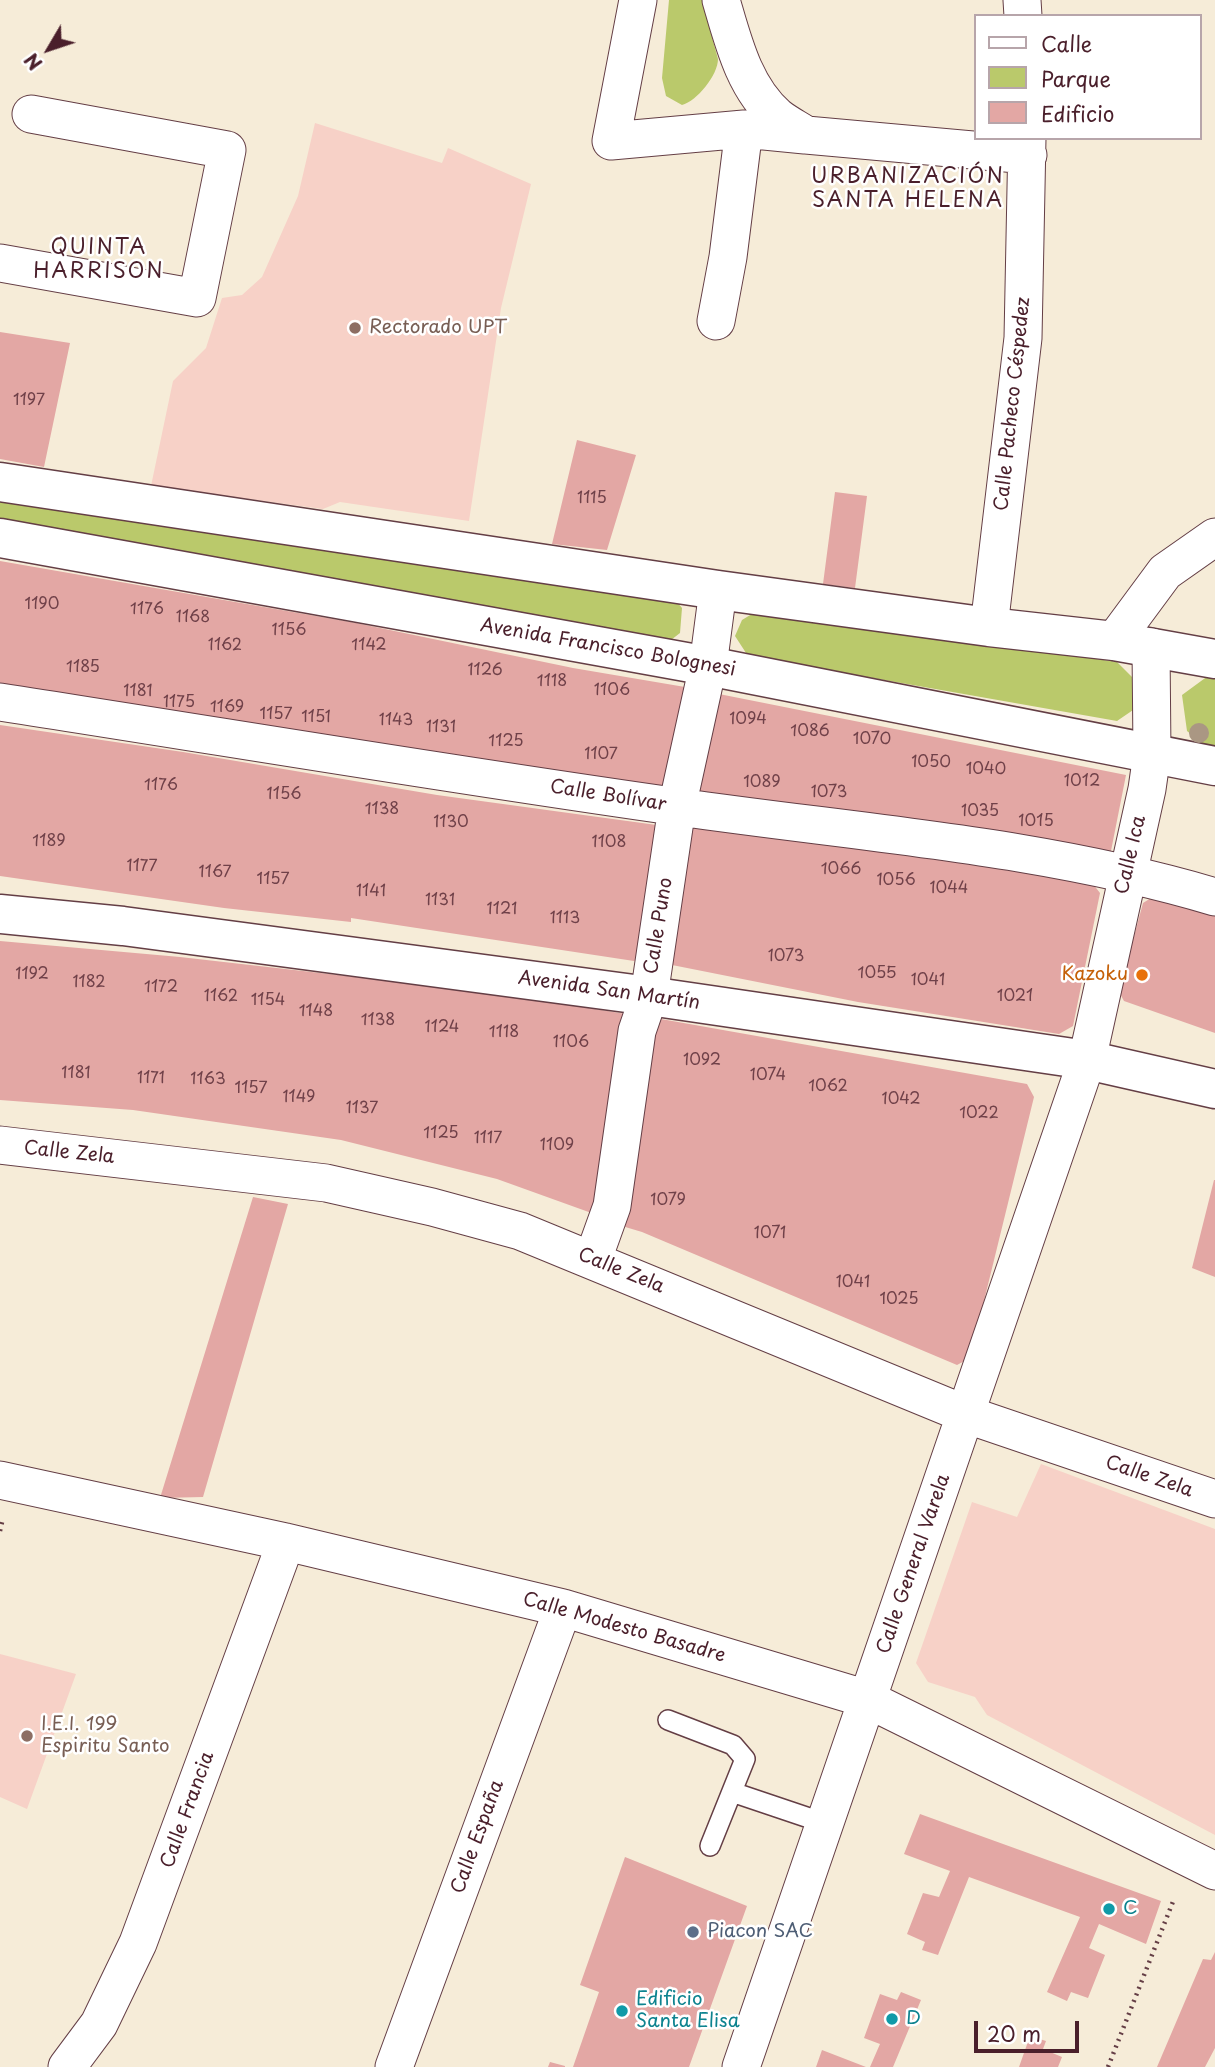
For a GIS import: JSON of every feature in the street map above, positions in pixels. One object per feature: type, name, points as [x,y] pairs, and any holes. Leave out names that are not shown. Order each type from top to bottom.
[{"type":"main road","points":[[0,482],[719,590],[989,627],[1114,641],[1215,659]]},
{"type":"main road","name":"Avenida Francisco Bolognesi","points":[[0,538],[708,666],[1215,766]]},
{"type":"main road","name":"Avenida San Martín","points":[[0,914],[122,926],[649,996],[1087,1060],[1215,1089]]},
{"type":"street","points":[[638,0],[611,141],[744,130],[1027,147]]},
{"type":"street","points":[[721,0],[735,50],[752,85],[777,116],[806,135]]},
{"type":"street","points":[[0,263],[197,298],[227,150],[31,114]]},
{"type":"street","points":[[716,321],[728,257],[744,130]]},
{"type":"street","name":"Calle Pacheco Céspedez","points":[[989,627],[1023,338],[1027,147]]},
{"type":"street","points":[[1114,641],[1165,572],[1215,537]]},
{"type":"street","name":"Calle Puno","points":[[593,1259],[612,1206],[637,1031],[649,996],[677,807],[708,666],[719,590]]},
{"type":"street","name":"Calle Ica","points":[[1087,1060],[1126,874],[1147,789],[1152,754],[1151,647]]},
{"type":"street","name":"Calle Bolívar","points":[[0,702],[677,807],[998,849],[1153,878],[1215,897]]},
{"type":"street","name":"Calle General Varela","points":[[741,2067],[1087,1060]]},
{"type":"street","name":"Calle Zela","points":[[0,1145],[326,1182],[520,1231],[965,1414],[1215,1499]]},
{"type":"street","name":"Calle Modesto Basadre","points":[[0,1480],[286,1542],[563,1608],[867,1699],[1215,1871]]},
{"type":"street","name":"Calle Francia","points":[[67,2067],[99,2024],[138,1943],[286,1542]]},
{"type":"street","name":"Calle España","points":[[394,2067],[563,1608]]},
{"type":"lane","points":[[668,1720],[733,1745],[745,1759],[710,1846]]},
{"type":"lane","points":[[732,1792],[824,1824]]},
{"type":"path","points":[[1108,2067],[1174,1899]]},
{"type":"shaded area","name":"Rectorado UPT","points":[[315,123],[442,163],[448,148],[531,184],[501,308],[469,521],[340,502],[323,509],[151,486],[173,381],[206,348],[222,298],[242,295],[262,277],[298,196]]},
{"type":"shaded area","points":[[1041,1464],[1215,1529],[1215,1835],[987,1715],[975,1697],[928,1682],[916,1663],[972,1502],[1017,1517]]},
{"type":"shaded area","name":"I.E.I. 199 Espiritu Santo","points":[[0,1654],[76,1674],[27,1809],[0,1797]]},
{"type":"green space","points":[[669,0],[702,0],[718,59],[706,86],[688,103],[682,105],[666,96],[662,78]]},
{"type":"green space","points":[[0,490],[672,596],[682,608],[680,633],[662,647],[0,529]]},
{"type":"green space","points":[[760,609],[1117,662],[1136,681],[1136,708],[1117,721],[748,656],[735,636],[742,620]]},
{"type":"green space","points":[[1212,673],[1215,674],[1215,749],[1208,748],[1187,731],[1182,695]]},
{"type":"building","points":[[0,332],[70,343],[44,467],[0,459]]},
{"type":"building","points":[[577,440],[636,455],[607,550],[552,544]]},
{"type":"building","points":[[835,492],[867,496],[855,588],[823,584]]},
{"type":"building","points":[[0,561],[356,623],[573,668],[685,687],[669,789],[0,690]]},
{"type":"building","points":[[714,693],[1126,775],[1110,856],[698,793]]},
{"type":"building","points":[[0,725],[183,752],[437,795],[664,826],[644,954],[634,961],[351,918],[351,922],[224,908],[0,876]]},
{"type":"building","points":[[689,826],[1093,884],[1100,893],[1073,1026],[1059,1034],[858,1002],[667,964]]},
{"type":"building","points":[[1151,898],[1215,916],[1215,1033],[1124,1001],[1119,992],[1143,903]]},
{"type":"building","points":[[0,941],[180,957],[496,993],[626,1014],[597,1215],[497,1179],[341,1140],[133,1110],[0,1100]]},
{"type":"building","points":[[661,1019],[1027,1084],[1034,1097],[970,1358],[957,1365],[642,1232],[622,1226],[651,1023]]},
{"type":"building","points":[[1215,1180],[1215,1277],[1192,1268]]},
{"type":"building","points":[[253,1197],[288,1204],[203,1497],[160,1498]]},
{"type":"building","name":"C","points":[[920,1814],[1161,1901],[1146,1944],[1099,1924],[1089,1948],[1105,1955],[1088,1998],[1071,1992],[1067,2001],[1047,1992],[1080,1917],[969,1877],[938,1955],[922,1950],[925,1942],[907,1934],[923,1893],[939,1897],[950,1871],[904,1854]]},
{"type":"building","points":[[625,1857],[747,1906],[689,2067],[573,2067],[599,1992],[580,1985]]},
{"type":"building","points":[[1215,1952],[1215,2048],[1205,2067],[1157,2067],[1203,1959],[1211,1960]]},
{"type":"building","name":"D","points":[[901,1992],[921,2000],[893,2067],[870,2067],[880,2044],[864,2038],[880,1994],[897,2000]]},
{"type":"building","points":[[1030,2036],[1046,2041],[1043,2049],[1062,2057],[1058,2067],[1019,2067]]},
{"type":"building","name":"D","points":[[822,2050],[866,2067],[816,2067]]},
{"type":"building","points":[[550,2062],[565,2066],[565,2067],[548,2067]]},
{"type":"place","name":"Rectorado UPT","points":[[355,328]]},
{"type":"place","name":"Kazoku","points":[[1142,975]]},
{"type":"place","name":"I.E.I. 199 Espiritu Santo","points":[[27,1736]]},
{"type":"place","name":"C","points":[[1109,1909]]},
{"type":"place","name":"Piacon SAC","points":[[693,1932]]},
{"type":"place","name":"Edificio Santa Elisa","points":[[622,2011]]},
{"type":"place","name":"D","points":[[892,2019]]},
{"type":"district","name":"URBANIZACIÓN SANTA HELENA","points":[[908,189]]},
{"type":"district","name":"QUINTA HARRISON","points":[[99,260]]}]
